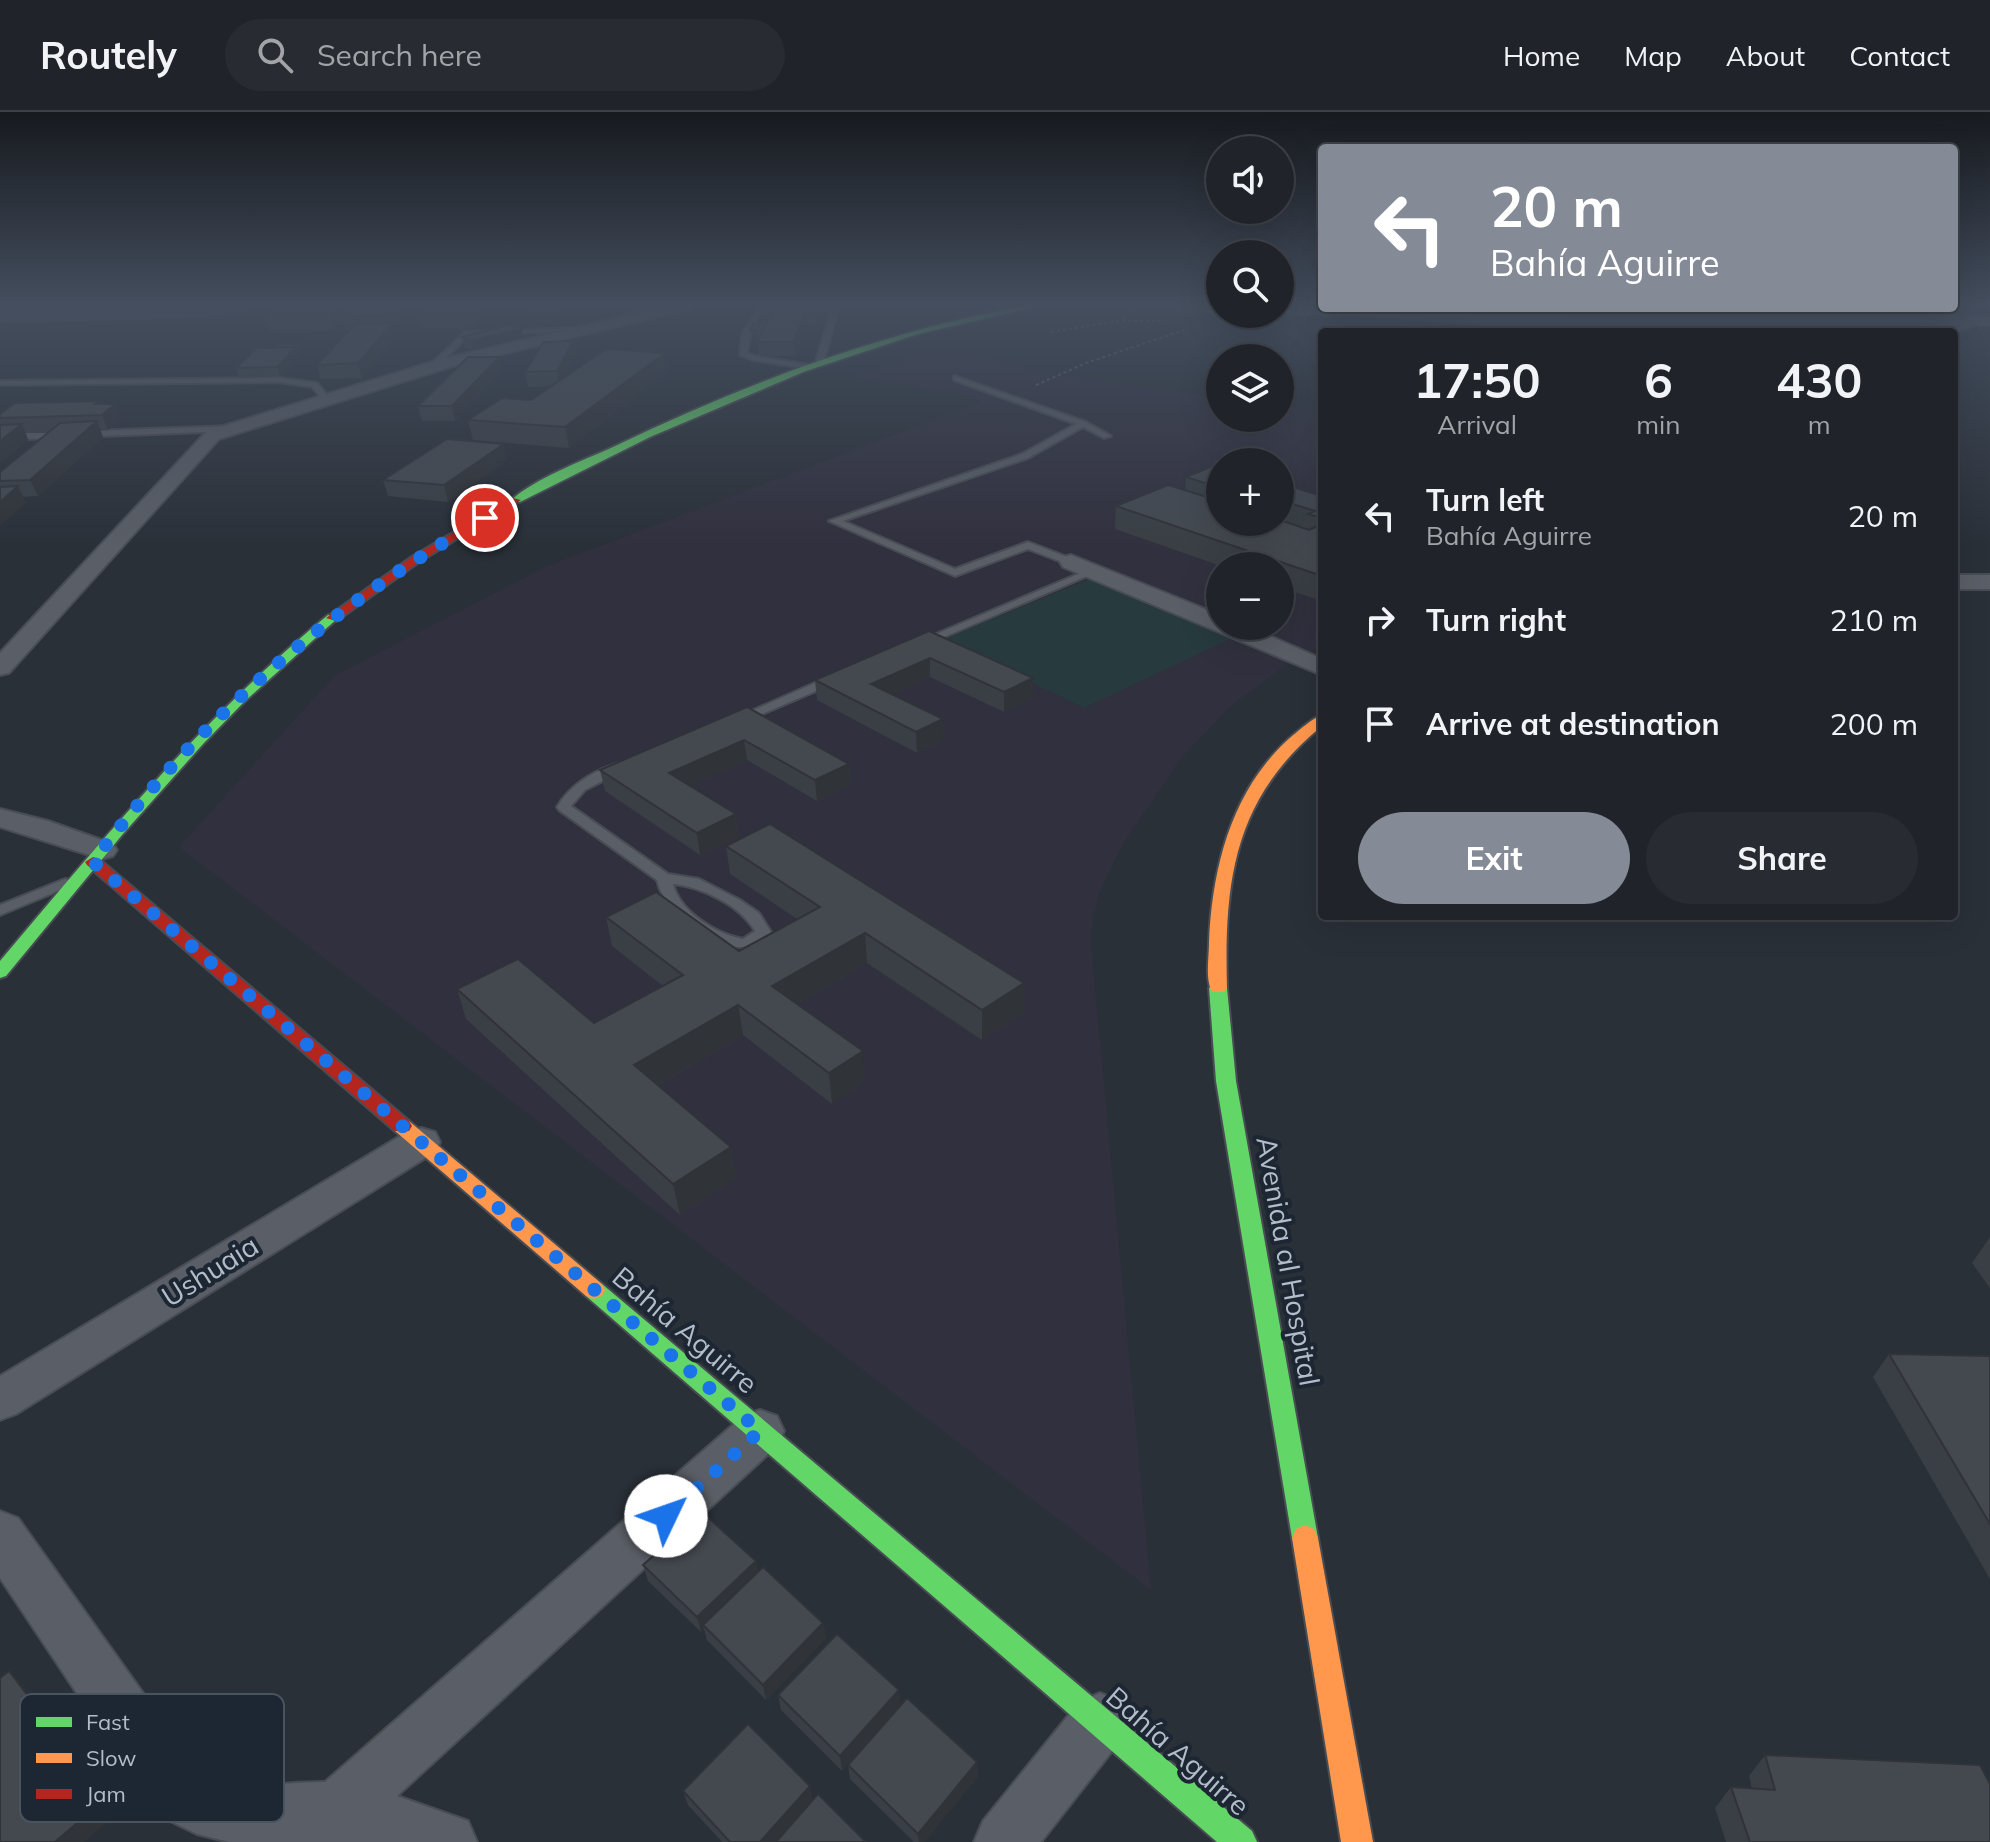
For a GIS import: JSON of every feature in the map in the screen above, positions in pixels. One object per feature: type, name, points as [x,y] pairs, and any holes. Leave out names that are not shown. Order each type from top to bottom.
[{"type":"street","points":[[0,668],[203,443],[230,428],[368,387]]},
{"type":"street","points":[[0,972],[150,791],[216,720],[317,629],[365,593],[462,531],[650,432],[759,387]]},
{"type":"street","points":[[1071,562],[1206,617]]},
{"type":"street","points":[[1958,582],[1990,582]]},
{"type":"street","points":[[1259,640],[1318,666]]},
{"type":"street","points":[[1284,640],[1318,653]]},
{"type":"street","name":"Avenida al Hospital","points":[[1318,723],[1270,768],[1245,811],[1225,861],[1216,920],[1216,989],[1226,1081],[1357,1842]]},
{"type":"street","points":[[0,818],[38,827],[92,863]]},
{"type":"street","name":"Bahía Aguirre","points":[[92,863],[1100,1721],[1223,1834]]},
{"type":"street","name":"Ushuaia","points":[[0,1400],[421,1142]]},
{"type":"street","points":[[336,1812],[760,1431]]},
{"type":"street","points":[[2,1542],[109,1694]]},
{"type":"street","points":[[1004,1842],[1100,1721]]},
{"type":"street","points":[[284,1813],[336,1812],[447,1842]]},
{"type":"lane","points":[[316,387],[323,395],[318,402]]},
{"type":"lane","points":[[979,387],[1083,424],[1107,436]]},
{"type":"lane","points":[[1071,562],[1028,545],[955,573],[834,521],[1025,456],[1083,424]]},
{"type":"lane","points":[[0,437],[230,428]]},
{"type":"lane","points":[[903,651],[1094,571]]},
{"type":"lane","points":[[721,726],[844,675]]},
{"type":"lane","points":[[634,761],[588,781],[570,794],[564,807],[664,878],[694,882],[735,903],[754,916],[763,932],[754,941],[740,944],[728,941],[673,905],[663,889],[664,878]]},
{"type":"lane","points":[[0,910],[92,863]]},
{"type":"path","points":[[1009,399],[1035,387]]},
{"type":"shaded area","points":[[915,387],[1144,387],[1206,395],[1206,432],[1294,432],[1294,407],[1318,410],[1318,648],[1290,662],[1233,704],[1182,757],[1124,842],[1100,891],[1092,921],[1091,945],[1151,1590],[179,847],[334,676],[547,566],[981,402],[960,393]]},
{"type":"green space","points":[[1090,579],[1206,627],[1206,640],[1228,640],[1084,708],[943,639]]},
{"type":"building","points":[[438,387],[470,387],[452,406],[418,406]]},
{"type":"building","points":[[551,387],[619,387],[565,427],[468,420],[502,398],[531,400]]},
{"type":"building","points":[[99,401],[95,404],[115,404],[102,415],[0,418],[0,414],[15,403]]},
{"type":"building","points":[[97,421],[30,480],[0,481],[0,472],[60,423]]},
{"type":"building","points":[[22,424],[0,441],[0,425]]},
{"type":"building","points":[[447,439],[504,444],[444,485],[383,480]]},
{"type":"building","points":[[1206,469],[1206,483],[1186,477]]},
{"type":"building","points":[[1168,485],[1206,497],[1206,536],[1294,536],[1294,525],[1309,530],[1318,526],[1318,575],[1294,566],[1294,552],[1251,552],[1116,506]]},
{"type":"building","points":[[18,486],[0,502],[0,487]]},
{"type":"building","points":[[1294,487],[1318,495],[1318,517],[1308,514],[1315,511],[1294,504]]},
{"type":"building","points":[[929,631],[1033,678],[1004,692],[930,658],[871,684],[943,719],[916,732],[815,680]]},
{"type":"building","points":[[747,707],[849,764],[815,780],[744,740],[669,773],[736,814],[697,833],[600,770]]},
{"type":"building","points":[[770,824],[1024,983],[982,1010],[865,933],[772,986],[863,1051],[829,1073],[738,1005],[634,1065],[731,1147],[673,1184],[457,989],[518,959],[594,1023],[683,975],[606,917],[656,892],[739,951],[820,907],[726,846]]},
{"type":"building","points":[[1889,1354],[1990,1356],[1990,1524]]},
{"type":"building","points":[[702,1512],[756,1561],[697,1617],[643,1565]]},
{"type":"building","points":[[763,1567],[823,1623],[763,1685],[703,1625]]},
{"type":"building","points":[[837,1634],[899,1690],[840,1756],[778,1695]]},
{"type":"building","points":[[9,1671],[27,1694],[20,1694],[20,1822],[78,1822],[55,1842],[0,1842],[0,1678]]},
{"type":"building","points":[[907,1698],[977,1762],[918,1834],[848,1765]]},
{"type":"building","points":[[748,1724],[810,1786],[760,1842],[730,1842],[683,1791]]},
{"type":"building","points":[[1765,1755],[1980,1765],[1990,1784],[1990,1842],[1750,1842],[1731,1787],[1775,1790]]},
{"type":"building","points":[[818,1794],[866,1842],[776,1842]]},
{"type":"traffic: fast","points":[[516,500],[646,435],[759,387]]},
{"type":"traffic: fast","points":[[0,972],[198,741],[240,698],[332,618]]},
{"type":"traffic: fast","points":[[1218,988],[1226,1081],[1305,1538]]},
{"type":"traffic: fast","points":[[594,1290],[1241,1842]]},
{"type":"traffic: slow","points":[[1218,988],[1221,900],[1242,815],[1272,765],[1318,722]]},
{"type":"traffic: slow","points":[[402,1126],[594,1290]]},
{"type":"traffic: slow","points":[[1305,1538],[1357,1842]]},
{"type":"traffic: jam","points":[[332,618],[416,559],[516,500]]},
{"type":"traffic: jam","points":[[93,862],[402,1126]]},
{"type":"route","points":[[485,518],[365,593],[317,629],[257,681],[176,761],[93,862],[760,1431],[666,1516]]}]
